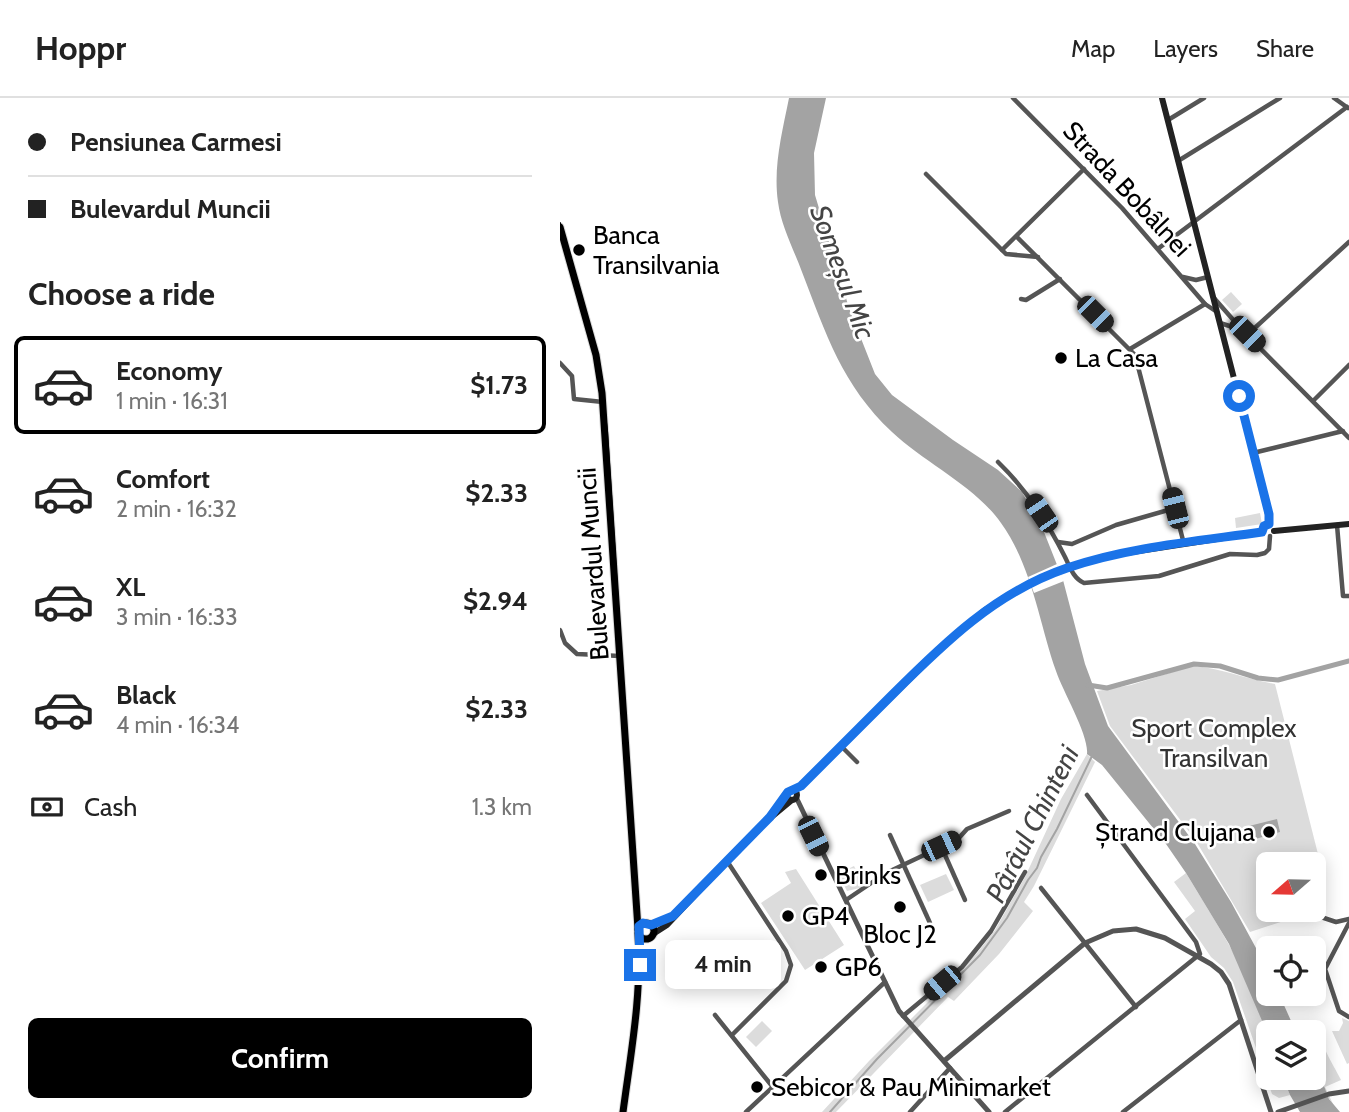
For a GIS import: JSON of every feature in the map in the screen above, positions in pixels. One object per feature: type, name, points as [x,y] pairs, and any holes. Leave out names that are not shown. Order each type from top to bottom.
[{"type":"main road","points":[[1162,98],[1272,533]]},
{"type":"main road","name":"Bulevardul Muncii","points":[[560,227],[596,355],[603,402],[640,966],[637,1017],[623,1112]]},
{"type":"main road","points":[[1262,532],[1264,526],[1269,524]]},
{"type":"main road","points":[[1262,532],[1265,536],[1349,524]]},
{"type":"main road","points":[[673,916],[650,924],[643,923],[638,931],[644,938],[667,925],[727,860],[793,797],[841,746],[950,639],[985,610],[1046,576],[1103,557],[1262,532]]},
{"type":"main road","points":[[636,904],[650,924],[651,936]]},
{"type":"main road","name":"Bulevardul Muncii","points":[[640,966],[651,936]]},
{"type":"street","name":"Strada Bobâlnei","points":[[1013,98],[1158,248],[1205,304],[1217,312]]},
{"type":"street","points":[[1168,120],[1203,98]]},
{"type":"street","points":[[1178,161],[1280,98]]},
{"type":"street","points":[[1158,248],[1348,108],[1334,98]]},
{"type":"street","points":[[1002,250],[1084,169]]},
{"type":"street","points":[[926,174],[1002,250],[1010,255],[1038,257]]},
{"type":"street","points":[[1017,237],[1137,358],[1184,544]]},
{"type":"street","points":[[1245,333],[1349,242]]},
{"type":"street","name":"Strada Bobâlnei","points":[[1182,276],[1196,280],[1209,277]]},
{"type":"street","points":[[1021,299],[1026,300],[1060,279]]},
{"type":"street","points":[[1213,297],[1349,438]]},
{"type":"street","points":[[1130,349],[1205,304]]},
{"type":"street","points":[[1220,323],[1245,333]]},
{"type":"street","points":[[560,363],[572,376],[573,399],[603,402]]},
{"type":"street","points":[[1314,400],[1349,365]]},
{"type":"street","points":[[1253,453],[1343,430]]},
{"type":"street","points":[[998,462],[1026,491],[1058,542],[1077,579],[1084,583],[1159,576],[1230,554],[1262,554],[1269,549],[1272,533]]},
{"type":"street","points":[[1058,542],[1072,544],[1116,525],[1175,508]]},
{"type":"street","points":[[1337,524],[1346,596]]},
{"type":"street","points":[[1066,559],[1072,544]]},
{"type":"street","points":[[560,630],[563,643],[573,652],[582,655],[620,656]]},
{"type":"street","points":[[841,746],[857,762]]},
{"type":"street","points":[[1006,1112],[1199,955],[1196,942],[1087,795]]},
{"type":"street","points":[[793,797],[904,1019],[944,1060],[987,1111]]},
{"type":"street","points":[[845,901],[886,873],[958,839],[967,829],[1009,811]]},
{"type":"street","points":[[890,835],[930,923]]},
{"type":"street","points":[[941,846],[965,900]]},
{"type":"street","points":[[727,860],[786,951],[791,965],[786,981],[732,1035]]},
{"type":"street","points":[[904,1019],[962,967],[991,931],[1025,872]]},
{"type":"street","points":[[1041,888],[1136,1007]]},
{"type":"street","points":[[1326,919],[1336,922],[1349,921]]},
{"type":"street","points":[[1349,921],[1325,969],[1339,1011],[1349,1017]]},
{"type":"street","points":[[944,1060],[1085,943],[1114,931],[1136,929],[1165,938],[1199,955],[1221,972],[1229,984],[1271,1112]]},
{"type":"street","points":[[746,1112],[885,982]]},
{"type":"street","points":[[715,1015],[772,1086]]},
{"type":"street","points":[[1123,1112],[1241,1019]]},
{"type":"street","points":[[910,1112],[950,1068]]},
{"type":"street","points":[[1278,1112],[1329,1094],[1349,1091]]},
{"type":"green space","points":[[1231,292],[1242,304],[1233,312],[1222,300]]},
{"type":"green space","points":[[1260,513],[1262,524],[1236,528],[1235,518]]},
{"type":"green space","name":"Sport Complex Transilvan","points":[[1192,666],[1275,684],[1317,852],[1256,852],[1256,922],[1281,922],[1250,932],[1196,841],[1110,726],[1097,691],[1131,685]]},
{"type":"green space","points":[[1087,754],[1095,762],[1024,902],[1033,911],[999,954],[954,1001],[948,997],[836,1112],[822,1112],[977,953],[995,930],[1025,877],[1061,799]]},
{"type":"green space","points":[[854,866],[864,887],[847,891],[838,874]]},
{"type":"green space","points":[[796,869],[844,945],[805,970],[761,903],[791,883],[785,872]]},
{"type":"green space","points":[[1186,873],[1233,951],[1263,1020],[1256,1020],[1256,1048],[1233,982],[1224,968],[1211,957],[1185,919],[1195,911],[1174,882]]},
{"type":"green space","points":[[946,874],[954,890],[928,902],[920,885]]},
{"type":"green space","points":[[1342,1018],[1349,1021],[1347,1064],[1332,1031],[1339,1031]]},
{"type":"green space","points":[[762,1021],[772,1031],[756,1047],[746,1037]]},
{"type":"green space","points":[[1326,1050],[1341,1080],[1326,1087]]},
{"type":"green space","points":[[1271,1090],[1288,1090],[1290,1095],[1279,1098]]},
{"type":"shaded area","points":[[789,98],[826,98],[814,153],[815,195],[849,308],[875,374],[892,395],[998,470],[1022,492],[1042,527],[1063,580],[1085,664],[1108,726],[1195,844],[1256,948],[1256,1006],[1284,1006],[1291,1020],[1262,1020],[1229,944],[1186,873],[1102,765],[1087,754],[1080,725],[1056,671],[1028,576],[1001,523],[964,486],[892,432],[860,396],[837,358],[788,238],[780,211],[777,163]]},
{"type":"shaded area","points":[[1277,819],[1280,832],[1245,842],[1241,828]]},
{"type":"shaded area","points":[[1288,1090],[1325,1090],[1340,1112],[1300,1112]]},
{"type":"pier","points":[[1057,564],[1064,581],[1034,593],[1028,577]]},
{"type":"waterway","points":[[1088,685],[1107,688],[1194,664],[1220,666],[1258,678],[1278,680],[1349,661]]},
{"type":"waterway","name":"Pârâul Chinteni","points":[[830,1112],[877,1059],[980,955],[1007,918],[1037,868],[1092,756]]},
{"type":"tram line","points":[[560,223],[599,363],[607,431],[641,966],[624,1112]]},
{"type":"place","name":"Banca Transilvania","points":[[579,250]]},
{"type":"place","name":"La Casa","points":[[1061,358]]},
{"type":"place","name":"Ștrand Clujana","points":[[1269,832]]},
{"type":"place","name":"Brinks","points":[[821,875]]},
{"type":"place","name":"Bloc J2","points":[[900,907]]},
{"type":"place","name":"GP4","points":[[788,916]]},
{"type":"place","name":"GP6","points":[[821,967]]},
{"type":"place","name":"Sebicor & Pau Minimarket","points":[[757,1087]]},
{"type":"route","points":[[640,965],[639,926],[643,923],[651,925],[673,916],[770,817],[788,792],[801,786],[924,663],[985,610],[1027,585],[1085,562],[1113,555],[1262,532],[1264,526],[1269,524],[1269,514],[1239,396]]},
{"type":"water label","name":"Someșul Mic","points":[[843,272]]}]
